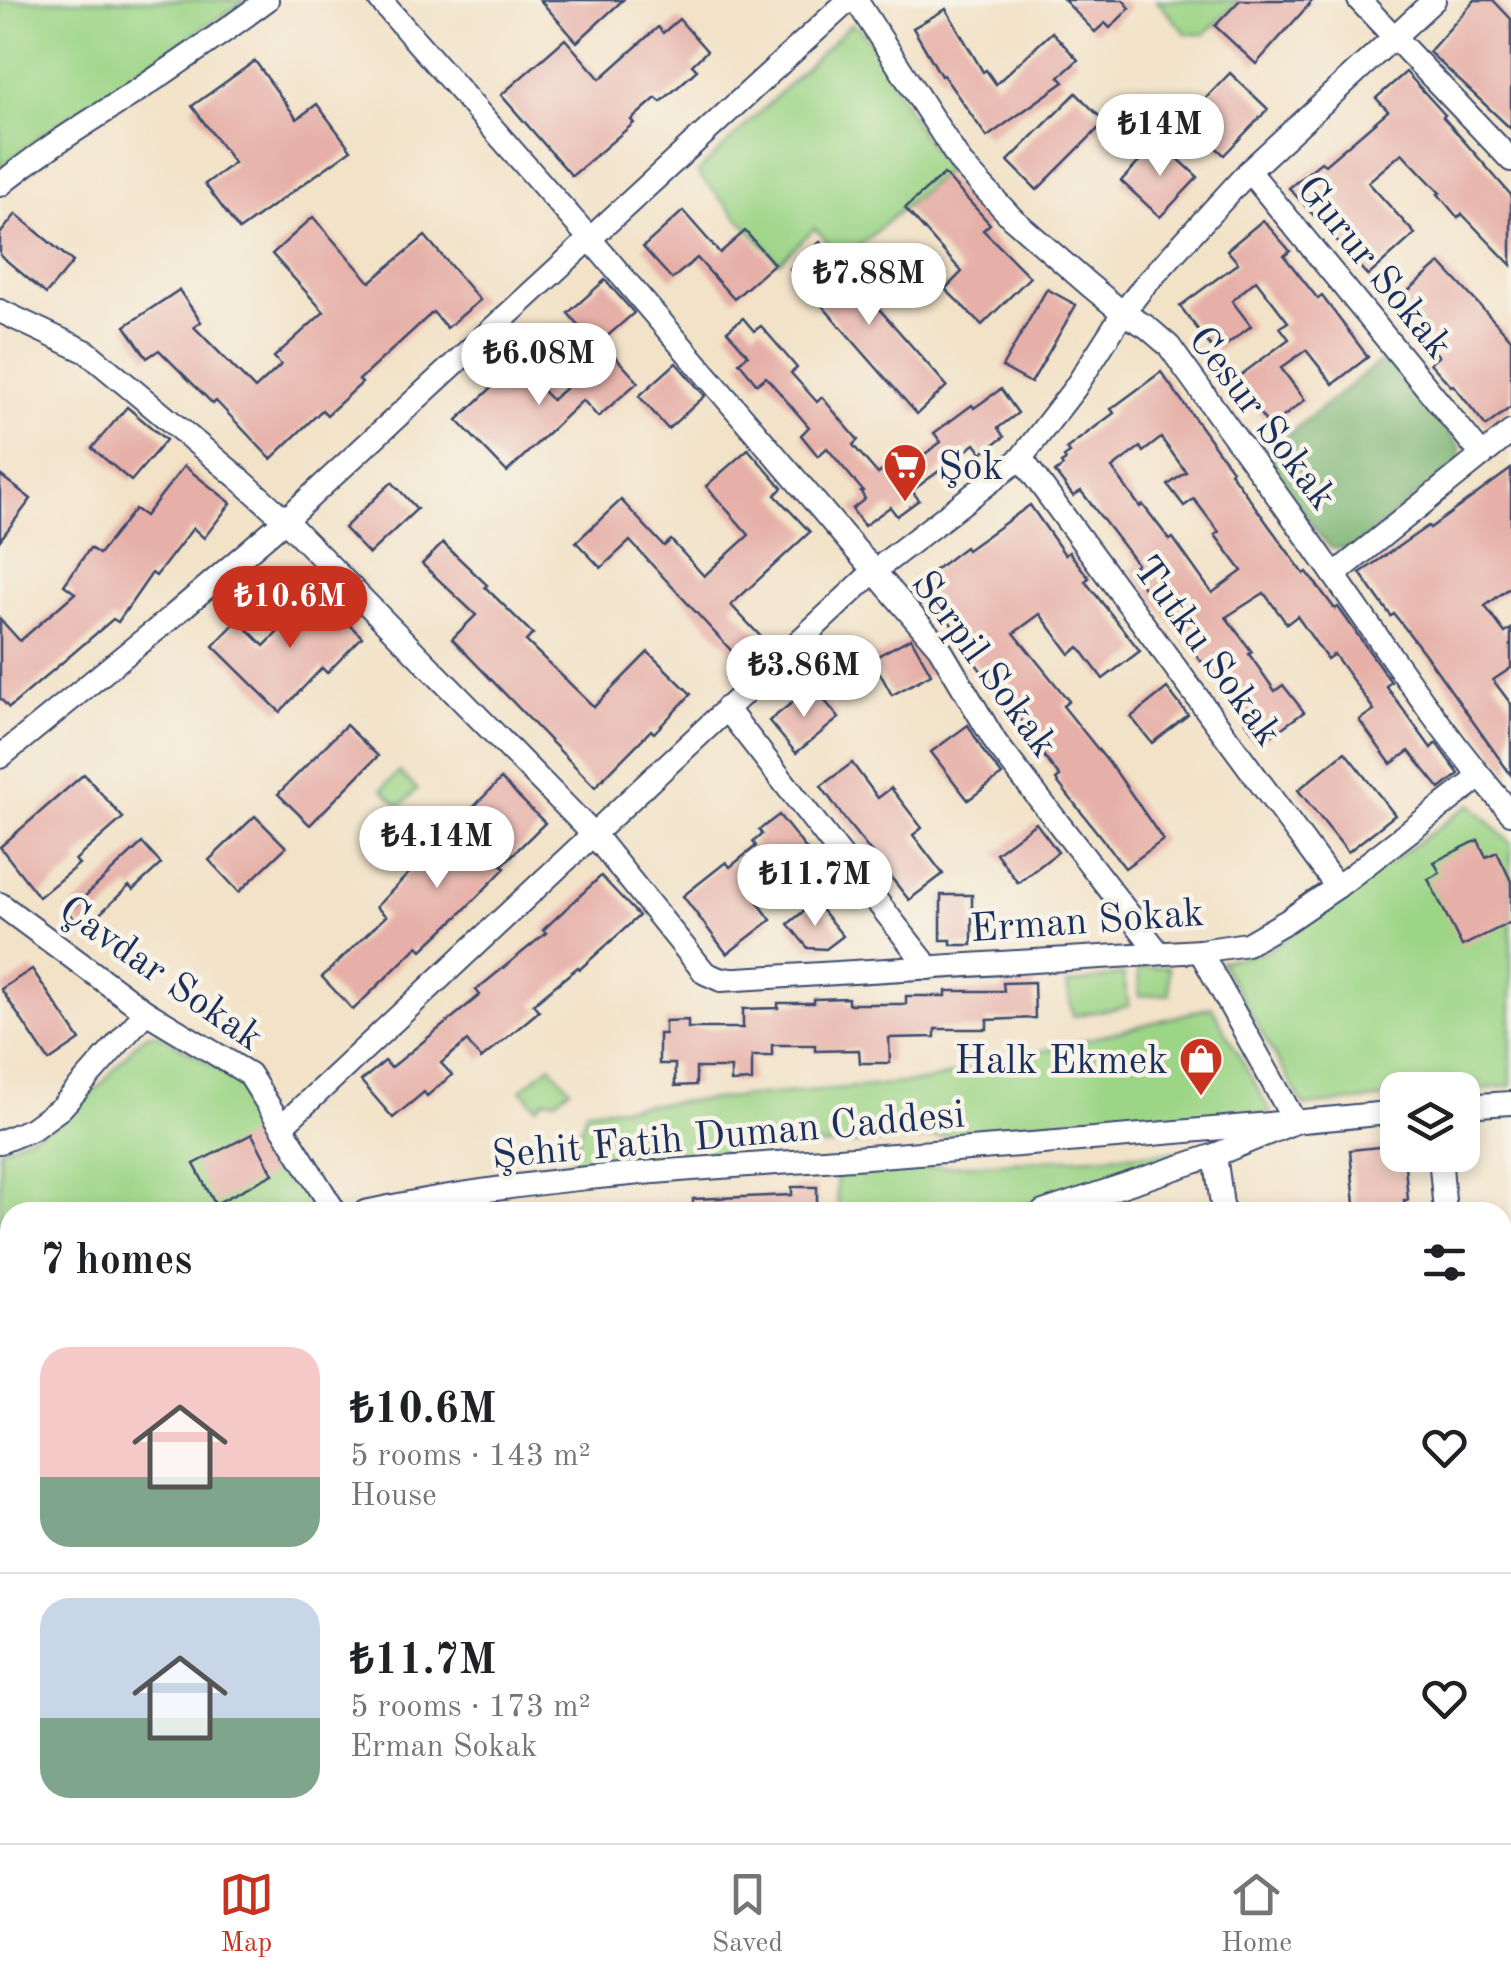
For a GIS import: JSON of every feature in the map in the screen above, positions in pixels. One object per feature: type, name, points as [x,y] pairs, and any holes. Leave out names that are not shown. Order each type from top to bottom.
[{"type":"street","points":[[0,185],[62,138],[216,38],[267,0]]},
{"type":"street","name":"Serpil Sokak","points":[[380,0],[939,646],[996,744],[1159,953]]},
{"type":"street","points":[[0,757],[285,520],[852,0]]},
{"type":"street","name":"Cesur Sokak","points":[[852,0],[961,162],[1012,218],[1169,346],[1410,684],[1511,813]]},
{"type":"street","points":[[1359,0],[1511,160]]},
{"type":"street","points":[[283,1125],[874,572],[1021,458],[1075,388],[1143,286],[1249,172],[1434,0]]},
{"type":"street","name":"Gurur Sokak","points":[[1249,172],[1482,455]]},
{"type":"street","points":[[0,311],[87,352],[241,480],[594,835]]},
{"type":"street","points":[[1334,575],[1511,432]]},
{"type":"street","name":"Tutku Sokak","points":[[1021,458],[1336,887]]},
{"type":"street","points":[[726,708],[929,968]]},
{"type":"street","points":[[0,724],[22,738]]},
{"type":"street","name":"Erman Sokak","points":[[594,835],[705,974],[721,980],[1200,951],[1247,944],[1287,921],[1480,777]]},
{"type":"street","name":"Çavdar Sokak","points":[[0,904],[146,1012],[249,1074],[329,1202]]},
{"type":"street","points":[[1074,1202],[1295,1122],[1200,951]]},
{"type":"street","points":[[0,1142],[32,1129],[61,1108],[146,1012]]},
{"type":"street","points":[[1480,1105],[1511,1102]]},
{"type":"street","name":"Şehit Fatih Duman Caddesi","points":[[414,1202],[673,1170],[1081,1141],[1380,1114]]},
{"type":"street","points":[[1215,1154],[1222,1202]]},
{"type":"street","points":[[1441,1172],[1444,1202]]},
{"type":"green space","points":[[0,0],[246,0],[39,137],[0,169]]},
{"type":"green space","points":[[1156,0],[1240,0],[1205,34],[1187,34]]},
{"type":"green space","points":[[851,24],[861,29],[871,43],[922,135],[948,169],[843,260],[815,228],[779,262],[697,173]]},
{"type":"green space","points":[[1387,356],[1460,446],[1461,453],[1458,462],[1352,549],[1331,548],[1262,455]]},
{"type":"green space","points":[[399,772],[417,789],[400,807],[382,789]]},
{"type":"green space","points":[[1471,804],[1511,844],[1511,1086],[1480,1089],[1480,1072],[1380,1072],[1380,1099],[1304,1106],[1220,961],[1267,951]]},
{"type":"green space","points":[[1168,967],[1170,994],[1139,996],[1138,968]]},
{"type":"green space","points":[[1123,974],[1129,1006],[1073,1016],[1067,985]]},
{"type":"green space","points":[[1212,1007],[1271,1113],[571,1164],[586,1110],[927,1081]]},
{"type":"green space","points":[[159,1034],[244,1084],[310,1202],[0,1202],[0,1149],[58,1123],[100,1086],[139,1040]]},
{"type":"green space","points":[[550,1065],[570,1088],[556,1100],[545,1099],[537,1107],[521,1090]]},
{"type":"green space","points":[[1187,1151],[1029,1202],[837,1202],[836,1173]]},
{"type":"building","points":[[540,0],[623,0],[577,42]]},
{"type":"building","points":[[1064,0],[1123,0],[1130,8],[1110,28],[1105,23],[1095,32]]},
{"type":"building","points":[[1240,0],[1313,0],[1256,64],[1215,26]]},
{"type":"building","points":[[1475,0],[1493,0],[1511,19],[1511,129],[1429,52]]},
{"type":"building","points":[[946,9],[983,72],[986,70],[996,84],[1052,32],[1078,60],[1059,77],[1064,82],[987,137],[941,76],[913,28]]},
{"type":"building","points":[[679,19],[707,51],[692,65],[697,70],[661,102],[656,98],[631,120],[634,123],[572,176],[501,95],[565,39],[600,79],[658,27],[663,33]]},
{"type":"building","points":[[255,61],[297,119],[317,104],[351,150],[239,230],[205,184],[234,163],[192,106]]},
{"type":"building","points":[[1406,72],[1511,195],[1511,265],[1462,214],[1458,218],[1402,153],[1368,182],[1415,234],[1368,276],[1289,188],[1321,162],[1325,165],[1388,111],[1376,98]]},
{"type":"building","points":[[1230,73],[1268,109],[1224,155],[1186,119]]},
{"type":"building","points":[[1076,93],[1105,122],[1037,190],[1008,161]]},
{"type":"building","points":[[1159,141],[1198,177],[1160,217],[1121,181]]},
{"type":"building","points":[[944,174],[990,224],[983,230],[1030,277],[982,325],[945,289],[962,272],[905,208]]},
{"type":"building","points":[[683,211],[720,253],[745,231],[774,264],[734,299],[697,258],[672,279],[643,247]]},
{"type":"building","points":[[16,214],[73,262],[46,294],[0,255],[0,234]]},
{"type":"building","points":[[313,217],[370,282],[425,236],[480,300],[447,328],[433,312],[327,415],[322,410],[271,459],[216,401],[213,404],[159,350],[147,358],[125,326],[179,290],[201,322],[194,327],[255,389],[281,365],[274,357],[324,312],[272,254]]},
{"type":"building","points":[[1263,220],[1290,251],[1284,256],[1318,299],[1322,296],[1368,357],[1333,384],[1306,350],[1281,368],[1305,400],[1270,427],[1234,380],[1289,339],[1280,327],[1288,322],[1256,280],[1232,301],[1251,326],[1216,353],[1180,306],[1238,263],[1227,250]]},
{"type":"building","points":[[820,242],[947,386],[917,414],[790,269]]},
{"type":"building","points":[[1440,263],[1511,339],[1511,407],[1486,426],[1430,363],[1439,356],[1393,304]]},
{"type":"building","points":[[605,280],[634,313],[596,346],[568,313]]},
{"type":"building","points":[[1047,289],[1076,305],[1031,383],[1002,367]]},
{"type":"building","points":[[743,318],[754,331],[761,326],[775,342],[797,368],[791,373],[817,402],[822,397],[858,440],[853,445],[878,474],[905,459],[910,465],[941,442],[934,433],[1001,389],[1018,413],[998,428],[1004,437],[982,453],[975,444],[912,491],[919,500],[897,516],[890,507],[864,526],[852,509],[865,499],[863,491],[827,448],[818,456],[801,435],[809,427],[766,377],[757,384],[739,362],[748,355],[727,331]]},
{"type":"building","points":[[609,350],[638,382],[598,417],[583,400],[507,472],[457,420],[517,364],[552,400]]},
{"type":"building","points":[[676,363],[705,396],[668,429],[639,396]]},
{"type":"building","points":[[1161,372],[1304,574],[1307,572],[1335,609],[1338,607],[1391,682],[1386,686],[1431,748],[1436,743],[1459,774],[1440,789],[1409,751],[1391,764],[1359,720],[1374,710],[1334,654],[1327,659],[1297,616],[1287,624],[1264,593],[1226,617],[1275,691],[1283,685],[1304,712],[1261,743],[1130,570],[1137,564],[1081,491],[1073,496],[1055,472],[1070,453],[1066,449],[1114,413],[1111,409]],"holes":[[[1161,438],[1186,472],[1168,485],[1184,506],[1194,499],[1242,571],[1212,593],[1173,538],[1170,540],[1143,505],[1140,507],[1112,468],[1140,447],[1143,452]]]},
{"type":"building","points":[[127,407],[166,440],[131,481],[92,448]]},
{"type":"building","points":[[748,449],[782,488],[775,495],[810,532],[731,605],[762,638],[739,659],[630,541],[601,568],[576,542],[621,500],[664,546],[671,540],[704,576],[749,535],[706,486]]},
{"type":"building","points":[[184,466],[231,503],[204,538],[193,528],[156,576],[152,573],[118,622],[113,619],[9,708],[0,698],[0,619],[20,641],[75,593],[64,585],[90,548],[99,554],[135,509],[145,516]]},
{"type":"building","points":[[1511,469],[1511,587],[1485,606],[1505,633],[1511,629],[1511,668],[1493,680],[1511,704],[1511,775],[1425,654],[1360,573]]},
{"type":"building","points":[[0,475],[31,499],[0,540]]},
{"type":"building","points":[[392,482],[417,509],[369,554],[344,528]]},
{"type":"building","points":[[1030,505],[1065,555],[1069,552],[1089,578],[1085,581],[1140,651],[1103,679],[1079,647],[1070,654],[1040,614],[1014,633],[1069,701],[1063,706],[1117,773],[1163,840],[1125,868],[1056,780],[1060,777],[1033,742],[1036,740],[919,582]]},
{"type":"building","points":[[443,543],[533,634],[526,641],[594,707],[648,652],[691,694],[595,787],[452,639],[476,615],[422,564]]},
{"type":"building","points":[[317,593],[362,637],[327,673],[322,668],[280,712],[213,646],[238,620],[264,646]]},
{"type":"building","points":[[911,638],[931,674],[892,695],[872,659]]},
{"type":"building","points":[[813,686],[839,718],[796,753],[769,721]]},
{"type":"building","points":[[1167,688],[1188,715],[1152,743],[1131,717]]},
{"type":"building","points":[[346,725],[378,756],[310,825],[278,794]]},
{"type":"building","points":[[968,725],[1002,775],[968,800],[931,752]]},
{"type":"building","points":[[1345,752],[1395,815],[1348,852],[1298,790]]},
{"type":"building","points":[[852,763],[878,798],[891,788],[922,828],[913,835],[943,874],[909,900],[821,786]]},
{"type":"building","points":[[84,774],[123,818],[75,860],[79,864],[39,897],[0,847]]},
{"type":"building","points":[[501,779],[545,823],[457,917],[422,950],[418,946],[353,1010],[322,977],[386,916],[376,907]]},
{"type":"building","points":[[779,815],[819,865],[801,879],[799,876],[789,883],[785,879],[757,901],[771,920],[727,954],[683,896],[726,862],[730,867],[756,846],[753,842],[762,834],[759,830]]},
{"type":"building","points":[[255,816],[286,847],[239,892],[209,860]]},
{"type":"building","points":[[1036,823],[1058,852],[1018,883],[996,853]]},
{"type":"building","points":[[1478,840],[1486,857],[1497,852],[1511,881],[1511,922],[1462,946],[1428,879],[1440,873],[1434,862]]},
{"type":"building","points":[[142,843],[161,864],[133,890],[129,886],[84,929],[68,912]]},
{"type":"building","points":[[601,876],[639,916],[580,969],[533,1004],[539,1011],[481,1059],[467,1041],[441,1063],[452,1075],[393,1118],[361,1081],[385,1061],[391,1068],[480,995],[476,990],[546,933],[543,930]]},
{"type":"building","points":[[941,895],[972,895],[972,945],[951,945],[951,940],[941,940]]},
{"type":"building","points":[[815,902],[843,936],[826,949],[808,948],[788,924]]},
{"type":"building","points":[[32,969],[80,1040],[49,1061],[1,989]]},
{"type":"building","points":[[1034,982],[1035,1018],[987,1020],[987,1029],[935,1029],[935,1037],[889,1038],[890,1063],[860,1063],[859,1050],[815,1051],[815,1045],[772,1045],[772,1056],[752,1056],[752,1081],[731,1082],[731,1068],[696,1068],[696,1085],[675,1086],[675,1064],[659,1064],[659,1034],[665,1034],[665,1021],[688,1020],[688,1028],[743,1028],[743,1009],[778,1008],[778,1003],[848,998],[848,1004],[906,1004],[906,996],[1004,991],[1003,983]]},
{"type":"building","points":[[252,1134],[273,1174],[214,1202],[194,1164]]},
{"type":"building","points":[[1380,1147],[1380,1172],[1406,1172],[1408,1200],[1355,1202],[1350,1150]]},
{"type":"building","points":[[792,1187],[817,1187],[817,1202],[693,1202],[693,1199],[792,1195]]},
{"type":"place","name":"Şok","points":[[905,503]]},
{"type":"place","name":"Halk Ekmek","points":[[1201,1097]]}]
